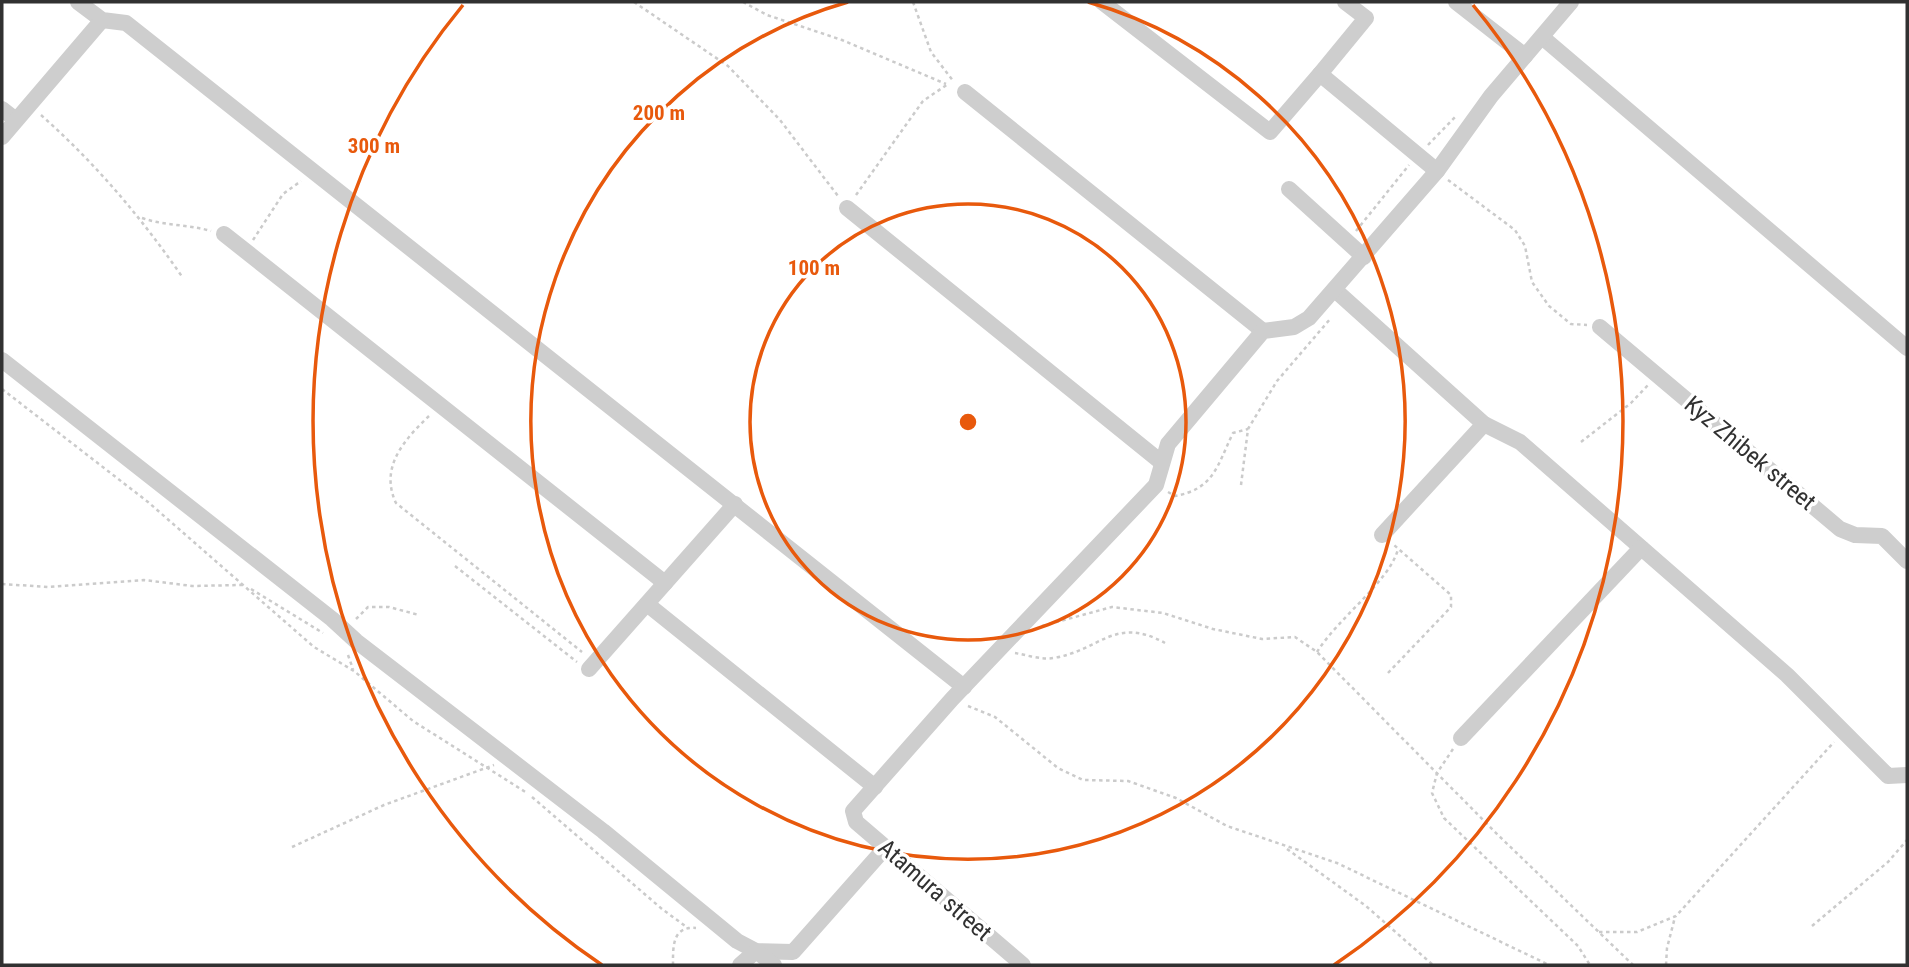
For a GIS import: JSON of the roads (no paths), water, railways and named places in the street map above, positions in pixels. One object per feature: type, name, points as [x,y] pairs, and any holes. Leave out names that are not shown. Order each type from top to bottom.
[{"type":"street","points":[[78,2],[102,20],[126,23],[964,687]]},
{"type":"street","points":[[1102,2],[1270,132],[1366,18],[1345,2]]},
{"type":"street","points":[[1456,2],[1525,56]]},
{"type":"street","points":[[647,604],[875,787],[998,649],[1156,485],[1168,444],[1263,331],[1294,327],[1341,295],[1364,257],[1437,171],[1491,96],[1572,2]]},
{"type":"street","points":[[2,136],[102,20]]},
{"type":"street","points":[[1542,37],[1907,348]]},
{"type":"street","points":[[1320,74],[1437,171]]},
{"type":"street","points":[[965,92],[1263,331]]},
{"type":"street","points":[[2,109],[16,120]]},
{"type":"street","points":[[1289,189],[1364,257]]},
{"type":"street","points":[[847,208],[1161,462]]},
{"type":"street","points":[[224,234],[439,407],[665,583]]},
{"type":"street","points":[[1341,295],[1484,424],[1520,442],[1787,675],[1888,776],[1907,775]]},
{"type":"street","name":"Kyz Zhibek street","points":[[1600,327],[1840,529],[1855,535],[1882,536],[1907,561]]},
{"type":"street","points":[[2,360],[510,759],[724,931],[774,965]]},
{"type":"street","points":[[1382,536],[1484,424]]},
{"type":"street","points":[[594,664],[735,504]]},
{"type":"street","points":[[1461,738],[1641,548]]},
{"type":"street","name":"Atamura street","points":[[875,787],[853,811],[856,822],[1023,965]]},
{"type":"street","points":[[740,965],[756,951],[793,951],[886,847]]}]
